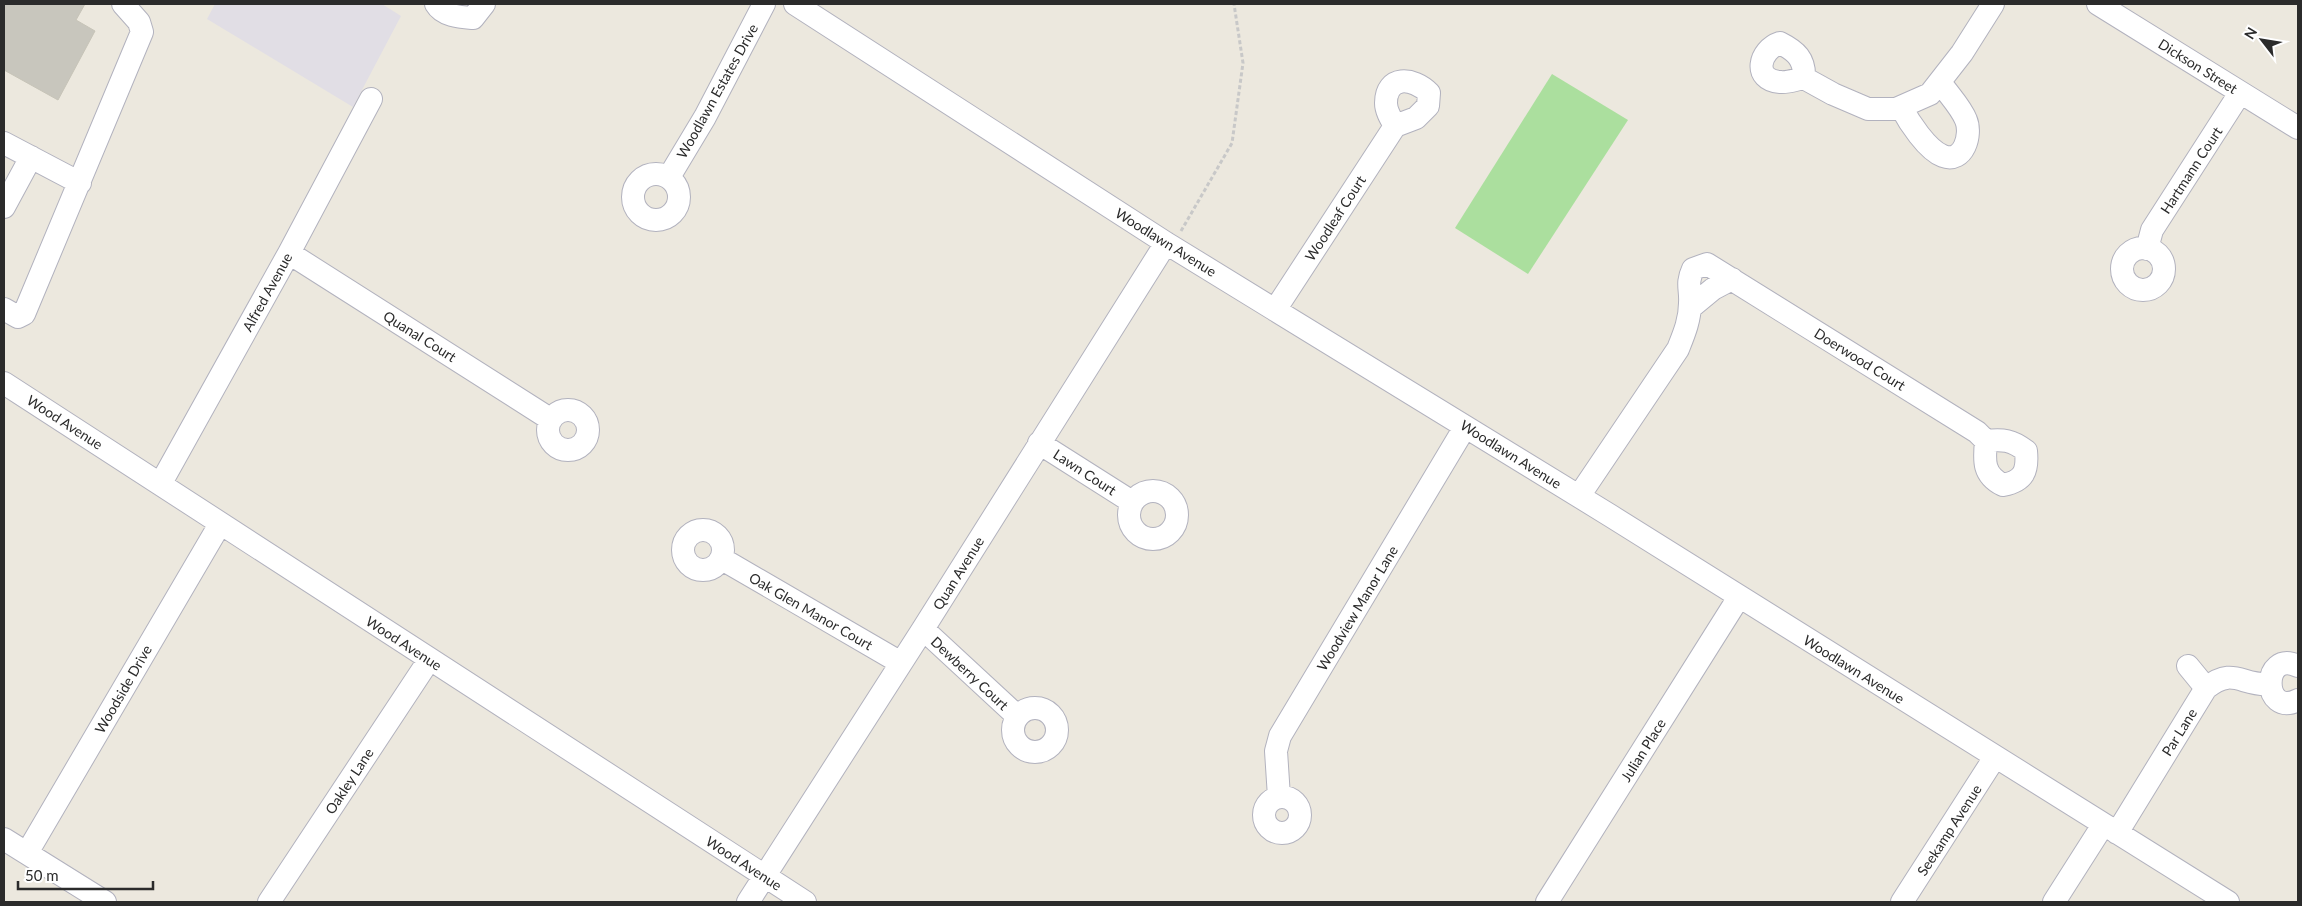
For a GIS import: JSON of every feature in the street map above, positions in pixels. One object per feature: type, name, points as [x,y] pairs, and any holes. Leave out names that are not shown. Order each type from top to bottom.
[{"type":"street","points":[[4,309],[18,317],[24,314],[142,32],[139,22],[123,4]]},
{"type":"street","points":[[436,4],[443,11],[452,15],[473,18],[484,4]]},
{"type":"street","name":"Woodlawn Estates Drive","points":[[669,177],[705,117],[764,4]]},
{"type":"street","name":"Woodlawn Avenue","points":[[795,4],[1169,245],[1578,496],[2228,902]]},
{"type":"street","points":[[1804,78],[1833,94],[1868,109],[1896,109],[1930,94],[1962,53],[1993,4]]},
{"type":"street","name":"Dickson Street","points":[[2098,4],[2298,128]]},
{"type":"street","points":[[1901,107],[1911,125],[1930,145],[1943,156],[1953,157],[1963,150],[1969,136],[1966,120],[1940,82]]},
{"type":"street","name":"Hartmann Court","points":[[2147,249],[2152,230],[2240,92]]},
{"type":"street","name":"Alfred Avenue","points":[[161,483],[289,253],[371,99]]},
{"type":"street","name":"Woodleaf Court","points":[[1275,310],[1394,126]]},
{"type":"street","points":[[4,143],[80,183]]},
{"type":"street","points":[[4,207],[31,158]]},
{"type":"street","name":"Quan Avenue","points":[[748,902],[923,629],[1039,443],[1169,245]]},
{"type":"street","name":"Quanal Court","points":[[289,253],[550,419]]},
{"type":"street","name":"Doerwood Court","points":[[1578,496],[1678,349],[1688,322],[1690,308],[1687,282],[1692,269],[1707,264],[1968,427],[1986,441]]},
{"type":"street","name":"Wood Avenue","points":[[4,383],[805,902]]},
{"type":"street","name":"Woodview Manor Lane","points":[[1279,797],[1276,751],[1280,736],[1465,426]]},
{"type":"street","name":"Lawn Court","points":[[1039,443],[1132,502]]},
{"type":"street","name":"Woodside Drive","points":[[27,853],[220,524]]},
{"type":"street","name":"Oak Glen Manor Court","points":[[722,559],[901,663]]},
{"type":"street","name":"Julian Place","points":[[1546,902],[1739,597]]},
{"type":"street","name":"Dewberry Court","points":[[923,629],[1017,716]]},
{"type":"street","name":"Oakley Lane","points":[[269,902],[429,660]]},
{"type":"street","points":[[2298,666],[2288,664],[2277,668],[2270,678],[2269,684],[2270,690],[2278,700],[2290,703],[2298,700]]},
{"type":"street","points":[[2188,666],[2206,688],[2226,677],[2269,684]]},
{"type":"street","name":"Par Lane","points":[[2054,902],[2110,829],[2206,688]]},
{"type":"street","name":"Seekamp Avenue","points":[[1902,902],[1995,758]]},
{"type":"street","points":[[4,839],[105,902]]},
{"type":"path","points":[[1169,245],[1232,143],[1243,63],[1234,4]]},
{"type":"shaded area","points":[[215,4],[382,4],[401,16],[353,107],[207,19]]},
{"type":"green space","points":[[1552,74],[1628,120],[1528,274],[1455,228]]},
{"type":"building","points":[[4,4],[85,4],[76,20],[95,31],[58,100],[4,70]]}]
